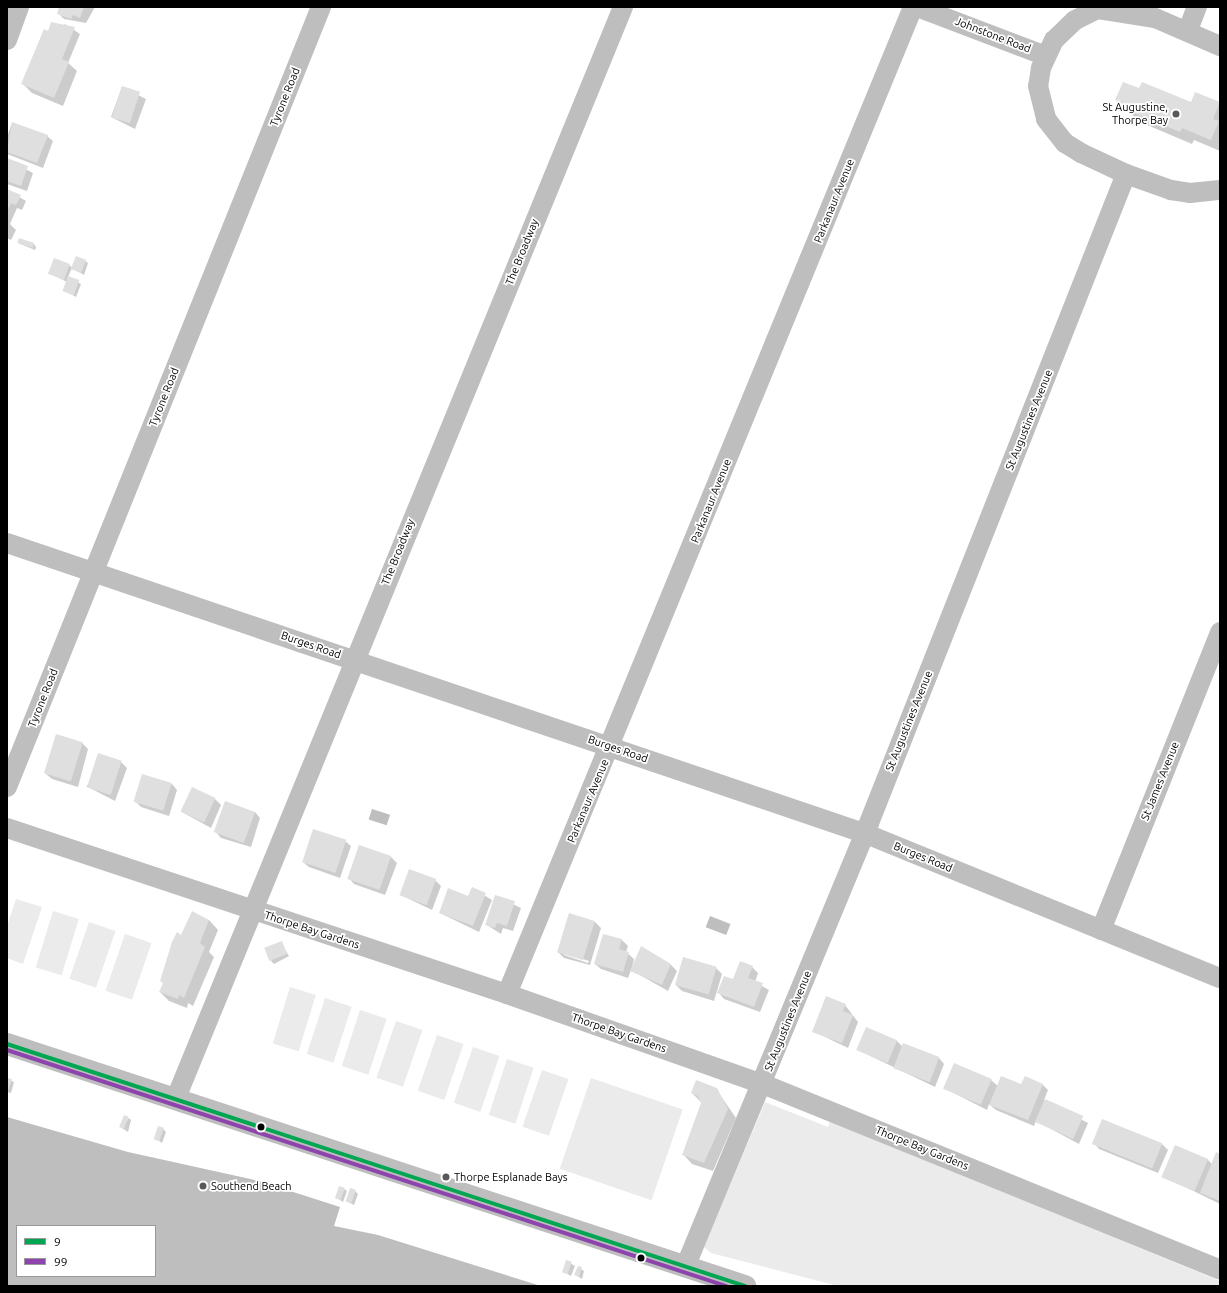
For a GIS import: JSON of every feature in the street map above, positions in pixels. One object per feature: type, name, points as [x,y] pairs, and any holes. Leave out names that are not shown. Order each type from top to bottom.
[{"type":"main road","points":[[7,1044],[686,1265],[745,1286]]},
{"type":"street","points":[[7,40],[19,7]]},
{"type":"street","name":"Tyrone Road","points":[[7,787],[321,7]]},
{"type":"street","name":"The Broadway","points":[[176,1098],[354,659],[623,7]]},
{"type":"street","name":"Parkanaur Avenue","points":[[507,994],[913,7]]},
{"type":"street","name":"Johnstone Road","points":[[917,7],[1046,56]]},
{"type":"street","points":[[1188,30],[1197,7]]},
{"type":"street","name":"Johnstone Road","points":[[1220,46],[1188,30],[1127,11],[1097,9],[1063,29],[1046,56],[1038,86],[1046,119],[1065,143],[1126,174],[1190,193],[1220,190]]},
{"type":"street","name":"St Augustines Avenue","points":[[686,1265],[763,1084],[1126,174]]},
{"type":"street","name":"Burges Road","points":[[7,543],[354,659],[864,833],[1220,978]]},
{"type":"street","name":"St James Avenue","points":[[1101,930],[1220,632]]},
{"type":"street","name":"Thorpe Bay Gardens","points":[[7,828],[252,911],[507,994],[763,1084],[1220,1270]]},
{"type":"shaded area","points":[[372,809],[390,815],[387,825],[369,819]]},
{"type":"shaded area","points":[[16,899],[42,907],[23,964],[7,958],[7,926]]},
{"type":"shaded area","points":[[53,911],[79,919],[62,975],[36,967]]},
{"type":"shaded area","points":[[710,916],[731,924],[726,935],[706,927]]},
{"type":"shaded area","points":[[89,922],[115,931],[96,988],[69,979]]},
{"type":"shaded area","points":[[125,934],[151,943],[132,1000],[105,991]]},
{"type":"shaded area","points":[[290,987],[316,995],[299,1051],[273,1043]]},
{"type":"shaded area","points":[[325,998],[352,1007],[333,1063],[307,1054]]},
{"type":"shaded area","points":[[360,1010],[387,1019],[368,1075],[342,1066]]},
{"type":"shaded area","points":[[396,1021],[422,1030],[403,1087],[376,1078]]},
{"type":"shaded area","points":[[437,1035],[463,1044],[444,1100],[418,1091]]},
{"type":"shaded area","points":[[473,1047],[499,1056],[480,1112],[454,1103]]},
{"type":"shaded area","points":[[507,1059],[534,1068],[515,1124],[489,1115]]},
{"type":"shaded area","points":[[542,1070],[568,1079],[549,1136],[522,1127]]},
{"type":"shaded area","points":[[591,1078],[683,1110],[651,1200],[560,1169]]},
{"type":"shaded area","points":[[765,1102],[828,1127],[830,1121],[1220,1281],[1220,1286],[838,1286],[711,1253],[704,1247]]},
{"type":"shaded area","points":[[7,1117],[128,1152],[259,1181],[340,1207],[334,1226],[378,1235],[541,1286],[7,1286]]},
{"type":"building","points":[[59,7],[84,7],[80,18],[73,15],[71,19],[57,14]]},
{"type":"building","points":[[51,22],[75,27],[62,59],[69,62],[54,98],[21,84],[44,29],[48,31]]},
{"type":"building","name":"St Augustine, Thorpe Bay","points":[[1123,82],[1139,88],[1142,82],[1191,102],[1195,92],[1220,102],[1213,119],[1219,121],[1211,140],[1182,128],[1180,132],[1127,110],[1129,106],[1115,100]]},
{"type":"building","points":[[122,86],[140,92],[130,123],[112,117]]},
{"type":"building","points":[[12,122],[48,135],[37,163],[7,152]]},
{"type":"building","points":[[7,158],[28,166],[21,186],[7,181]]},
{"type":"building","points":[[7,189],[21,195],[16,205],[11,203],[7,212]]},
{"type":"building","points":[[19,238],[34,243],[33,248],[17,243]]},
{"type":"building","points":[[76,256],[86,260],[81,273],[71,269]]},
{"type":"building","points":[[54,258],[70,264],[64,280],[48,274]]},
{"type":"building","points":[[68,276],[79,280],[74,295],[63,291]]},
{"type":"building","points":[[56,734],[83,742],[71,781],[44,773]]},
{"type":"building","points":[[98,753],[122,761],[111,795],[87,787]]},
{"type":"building","points":[[142,774],[172,783],[163,811],[134,802]]},
{"type":"building","points":[[192,787],[216,798],[204,822],[181,811]]},
{"type":"building","points":[[225,801],[255,812],[244,843],[214,832]]},
{"type":"building","points":[[313,829],[346,840],[335,873],[302,862]]},
{"type":"building","points":[[359,845],[391,856],[379,890],[347,879]]},
{"type":"building","points":[[409,869],[436,879],[427,905],[399,895]]},
{"type":"building","points":[[472,887],[486,893],[473,926],[439,913],[448,888],[468,896]]},
{"type":"building","points":[[495,895],[515,901],[507,926],[497,923],[495,928],[485,925]]},
{"type":"building","points":[[192,911],[209,920],[200,943],[205,947],[184,998],[179,995],[178,999],[159,992],[163,983],[160,981],[172,942],[177,932],[181,935]]},
{"type":"building","points":[[569,913],[595,921],[583,960],[557,952]]},
{"type":"building","points":[[603,934],[622,939],[619,949],[629,952],[623,972],[594,964]]},
{"type":"building","points":[[282,941],[287,954],[269,961],[264,948]]},
{"type":"building","points":[[641,946],[671,964],[662,985],[630,971]]},
{"type":"building","points":[[683,957],[717,967],[709,995],[675,985]]},
{"type":"building","points":[[740,961],[753,966],[748,978],[763,983],[754,1007],[717,993],[724,976],[733,979]]},
{"type":"building","points":[[826,996],[846,1004],[843,1011],[853,1015],[842,1043],[812,1032]]},
{"type":"building","points":[[866,1027],[897,1040],[888,1063],[856,1050]]},
{"type":"building","points":[[903,1043],[939,1057],[930,1082],[893,1068]]},
{"type":"building","points":[[954,1063],[992,1079],[981,1105],[943,1089]]},
{"type":"building","points":[[1001,1076],[1021,1084],[1025,1076],[1043,1084],[1028,1120],[989,1105]]},
{"type":"building","points":[[7,1078],[12,1079],[8,1091],[7,1091]]},
{"type":"building","points":[[696,1080],[717,1088],[728,1109],[704,1163],[682,1155],[701,1103],[698,1096],[691,1093]]},
{"type":"building","points":[[1045,1099],[1083,1116],[1073,1139],[1035,1122]]},
{"type":"building","points":[[124,1115],[129,1117],[124,1129],[119,1127]]},
{"type":"building","points":[[1102,1119],[1162,1143],[1152,1168],[1092,1144]]},
{"type":"building","points":[[158,1126],[164,1128],[159,1141],[154,1139]]},
{"type":"building","points":[[1175,1145],[1208,1159],[1194,1191],[1161,1177]]},
{"type":"building","points":[[1216,1152],[1220,1154],[1220,1201],[1200,1193]]},
{"type":"building","points":[[339,1186],[345,1188],[341,1200],[335,1198]]},
{"type":"building","points":[[350,1188],[356,1190],[351,1203],[346,1201]]},
{"type":"building","points":[[566,1260],[572,1262],[568,1274],[562,1272]]},
{"type":"building","points":[[578,1266],[582,1267],[579,1277],[574,1275]]},
{"type":"transit line","name":"9","points":[[7,1044],[745,1286]]},
{"type":"transit line","name":"99","points":[[7,1050],[726,1286]]},
{"type":"place","name":"St Augustine, Thorpe Bay","points":[[1176,114]]},
{"type":"place","name":"Thorpe Esplanade Bays","points":[[446,1177]]},
{"type":"place","name":"Southend Beach","points":[[203,1186]]}]
